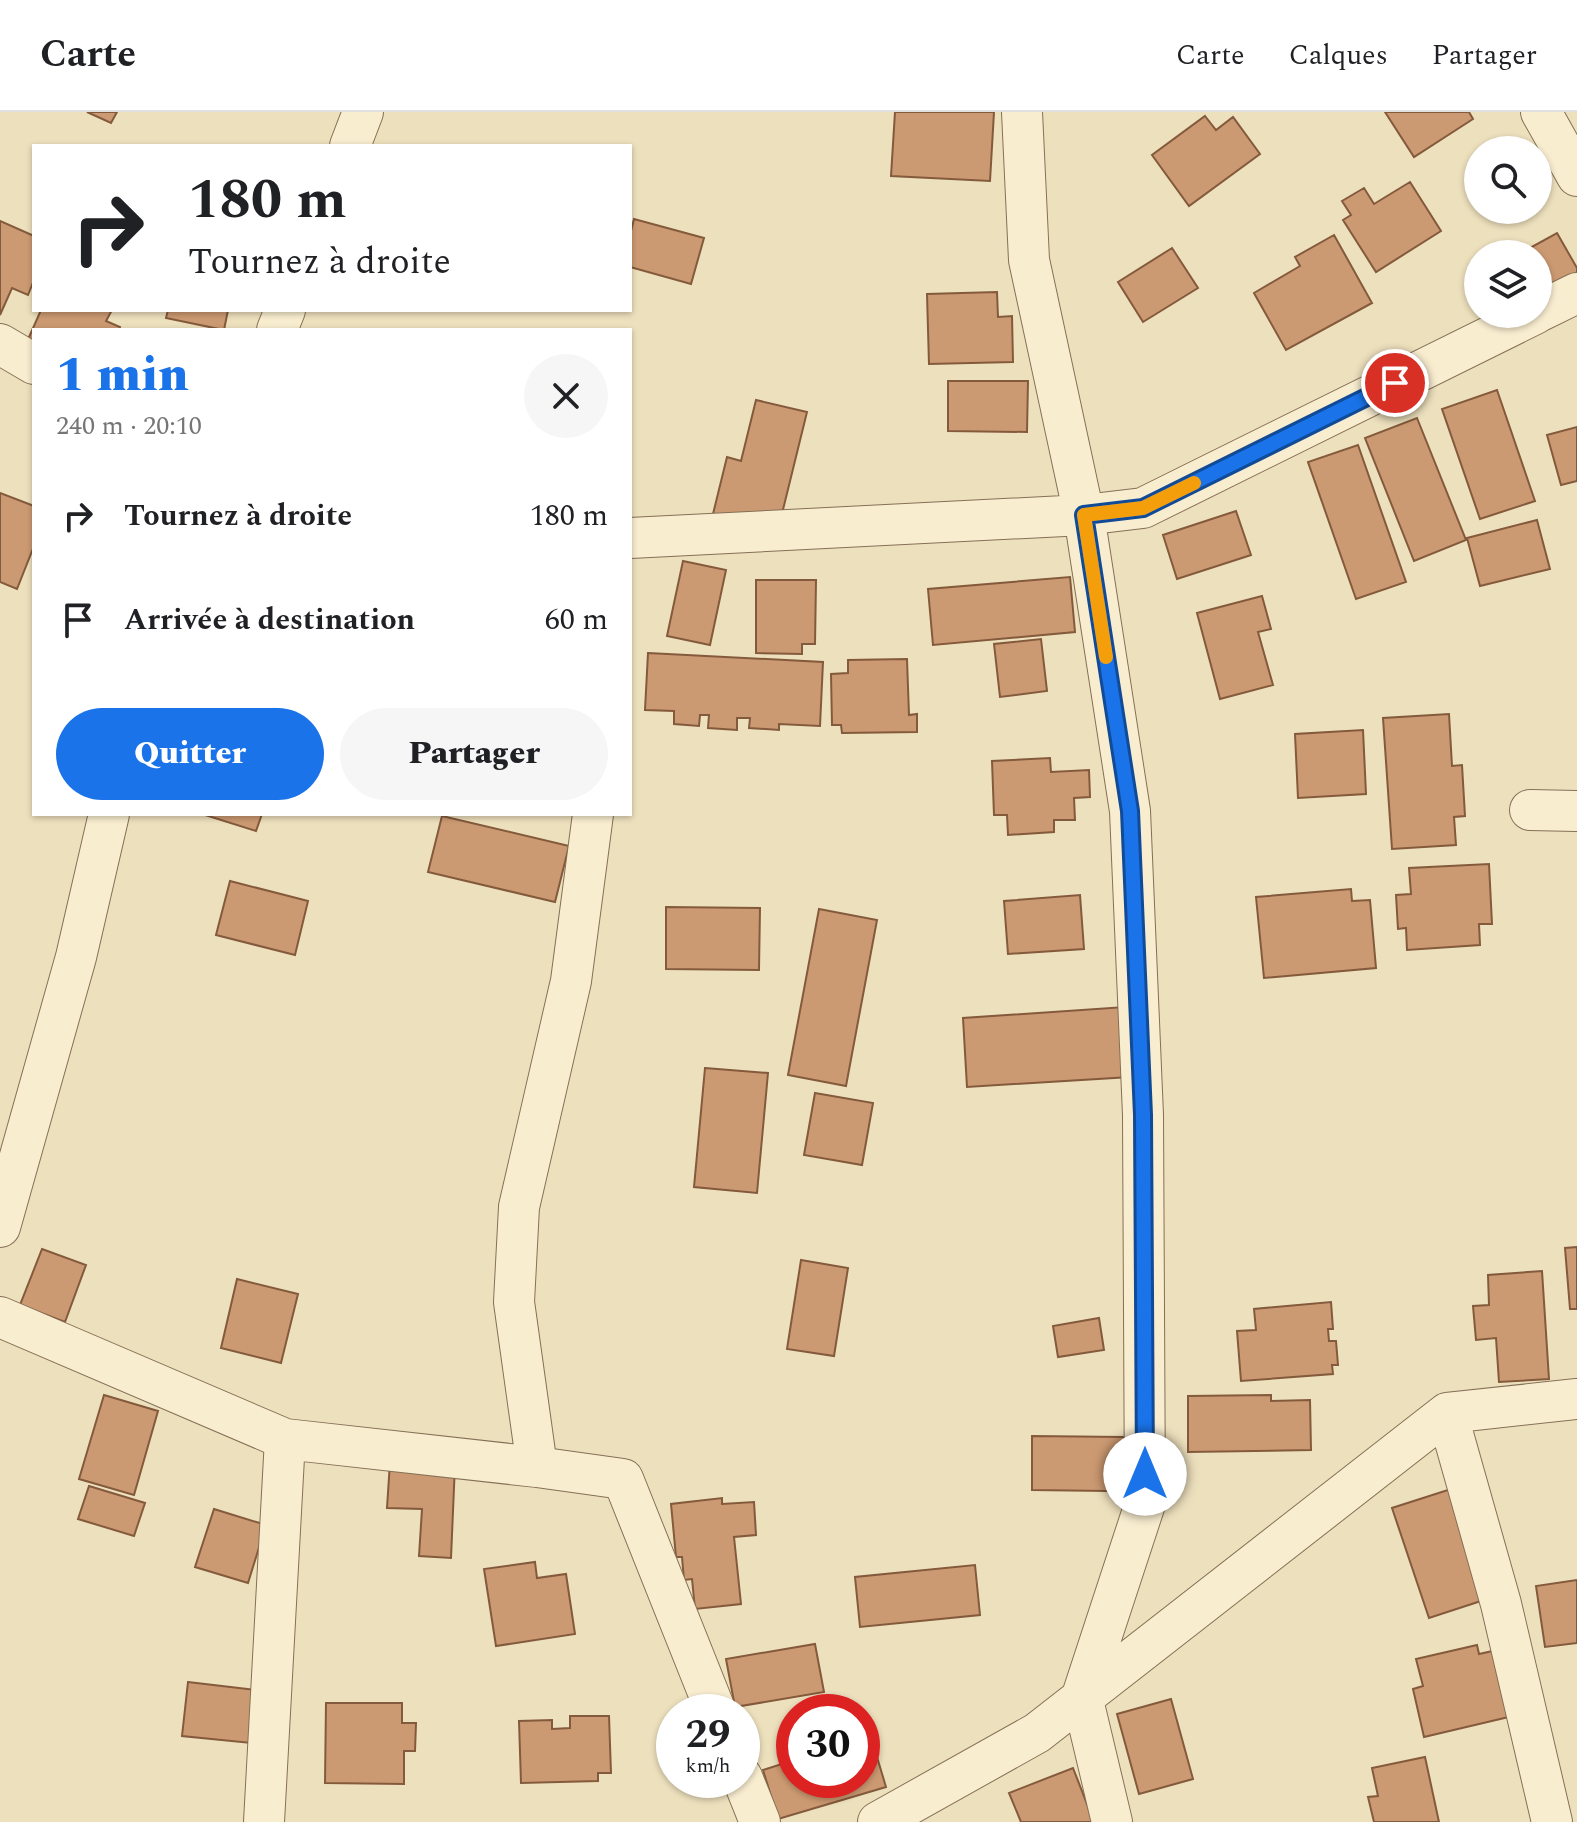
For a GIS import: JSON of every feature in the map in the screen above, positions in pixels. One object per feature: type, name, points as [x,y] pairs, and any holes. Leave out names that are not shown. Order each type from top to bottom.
[{"type":"street","points":[[351,144],[363,112]]},
{"type":"street","points":[[1022,112],[1029,260],[1084,515],[1130,811],[1143,1115],[1145,1504],[1082,1696],[1112,1822]]},
{"type":"street","points":[[1541,112],[1577,176]]},
{"type":"street","points":[[1552,305],[1577,293]]},
{"type":"street","points":[[632,538],[1084,515],[1143,508],[1506,328]]},
{"type":"street","points":[[0,344],[32,363]]},
{"type":"street","points":[[1530,810],[1577,811]]},
{"type":"street","points":[[0,1227],[76,957],[109,816]]},
{"type":"street","points":[[537,1467],[514,1302],[519,1207],[571,981],[593,816]]},
{"type":"street","points":[[0,1317],[285,1439],[623,1479],[709,1694]]},
{"type":"street","points":[[878,1822],[1037,1733],[1447,1413],[1577,1399]]},
{"type":"street","points":[[1447,1413],[1501,1604],[1552,1822]]},
{"type":"street","points":[[264,1822],[285,1439]]},
{"type":"street","points":[[750,1798],[760,1822]]},
{"type":"building","points":[[87,112],[117,112],[111,123]]},
{"type":"building","points":[[895,112],[994,112],[990,181],[891,176]]},
{"type":"building","points":[[1385,112],[1469,112],[1473,119],[1414,157]]},
{"type":"building","points":[[1205,116],[1216,130],[1233,117],[1260,154],[1189,206],[1152,155]]},
{"type":"building","points":[[1410,182],[1441,231],[1376,272],[1343,220],[1351,215],[1342,201],[1364,188],[1374,204]]},
{"type":"building","points":[[634,219],[704,238],[691,284],[632,268]]},
{"type":"building","points":[[0,221],[32,235],[32,285],[28,295],[12,288],[0,315]]},
{"type":"building","points":[[1557,233],[1577,268],[1577,283],[1552,296],[1552,240],[1544,240]]},
{"type":"building","points":[[1334,235],[1372,303],[1286,350],[1254,293],[1300,266],[1295,257]]},
{"type":"building","points":[[1172,248],[1198,288],[1143,322],[1118,282]]},
{"type":"building","points":[[997,292],[998,317],[1012,316],[1013,362],[929,364],[927,294]]},
{"type":"building","points":[[40,312],[111,312],[106,321],[120,327],[120,328],[33,328]]},
{"type":"building","points":[[168,312],[228,312],[224,328],[166,318]]},
{"type":"building","points":[[32,330],[32,358],[22,353]]},
{"type":"building","points":[[948,381],[1028,381],[1027,432],[948,431]]},
{"type":"building","points":[[1497,390],[1535,501],[1480,519],[1442,409]]},
{"type":"building","points":[[756,400],[807,412],[778,530],[713,514],[727,457],[741,461]]},
{"type":"building","points":[[1417,418],[1466,540],[1414,561],[1365,438]]},
{"type":"building","points":[[1577,427],[1577,481],[1561,485],[1547,435]]},
{"type":"building","points":[[1358,445],[1406,582],[1356,599],[1308,462]]},
{"type":"building","points":[[0,493],[32,505],[32,551],[17,589],[0,582]]},
{"type":"building","points":[[1236,511],[1251,555],[1177,579],[1163,535]]},
{"type":"building","points":[[1537,520],[1550,569],[1480,586],[1467,538]]},
{"type":"building","points":[[683,561],[726,570],[710,645],[667,636]]},
{"type":"building","points":[[1070,577],[1075,632],[933,645],[928,589]]},
{"type":"building","points":[[756,580],[816,580],[815,644],[802,644],[802,654],[756,653]]},
{"type":"building","points":[[1262,596],[1271,629],[1258,632],[1273,685],[1220,699],[1197,613]]},
{"type":"building","points":[[1041,639],[1047,691],[1000,697],[994,644]]},
{"type":"building","points":[[648,653],[823,662],[820,726],[779,724],[779,730],[749,728],[750,718],[737,718],[737,730],[708,728],[709,715],[700,715],[699,726],[674,724],[674,711],[645,710]]},
{"type":"building","points":[[907,659],[909,715],[917,714],[917,732],[842,733],[841,725],[832,725],[831,674],[848,673],[848,660]]},
{"type":"building","points":[[1449,714],[1452,766],[1462,765],[1465,816],[1454,817],[1456,845],[1392,849],[1383,718]]},
{"type":"building","points":[[1363,730],[1366,794],[1298,798],[1295,734]]},
{"type":"building","points":[[1050,758],[1051,772],[1089,770],[1090,797],[1074,798],[1075,820],[1054,820],[1054,832],[1008,835],[1007,815],[994,815],[992,761]]},
{"type":"building","points":[[208,816],[261,816],[256,831]]},
{"type":"building","points":[[442,816],[569,846],[555,902],[428,872]]},
{"type":"building","points":[[1489,864],[1492,924],[1479,924],[1480,945],[1407,950],[1406,928],[1398,929],[1396,895],[1411,894],[1409,868]]},
{"type":"building","points":[[230,881],[308,901],[295,955],[216,935]]},
{"type":"building","points":[[1351,889],[1352,901],[1370,900],[1376,968],[1264,978],[1256,897]]},
{"type":"building","points":[[1080,895],[1084,949],[1008,954],[1004,901]]},
{"type":"building","points":[[666,907],[760,908],[759,970],[666,969]]},
{"type":"building","points":[[819,909],[877,920],[846,1086],[788,1075]]},
{"type":"building","points":[[1125,1007],[1130,1077],[967,1087],[963,1018]]},
{"type":"building","points":[[705,1068],[768,1073],[757,1193],[694,1187]]},
{"type":"building","points":[[815,1093],[873,1103],[862,1165],[804,1155]]},
{"type":"building","points":[[1577,1247],[1577,1309],[1570,1309],[1565,1248]]},
{"type":"building","points":[[42,1249],[86,1265],[65,1322],[20,1305]]},
{"type":"building","points":[[801,1260],[848,1268],[834,1356],[787,1349]]},
{"type":"building","points":[[1542,1271],[1549,1379],[1499,1382],[1496,1338],[1476,1340],[1473,1306],[1489,1305],[1488,1275]]},
{"type":"building","points":[[237,1279],[298,1294],[281,1363],[221,1348]]},
{"type":"building","points":[[1331,1302],[1333,1329],[1328,1329],[1329,1341],[1336,1341],[1338,1365],[1332,1365],[1333,1374],[1241,1381],[1237,1331],[1256,1330],[1254,1309]]},
{"type":"building","points":[[1099,1318],[1104,1350],[1058,1357],[1053,1326]]},
{"type":"building","points":[[104,1395],[158,1411],[134,1495],[79,1479]]},
{"type":"building","points":[[1271,1395],[1271,1401],[1310,1400],[1311,1450],[1188,1452],[1188,1396]]},
{"type":"building","points":[[1032,1436],[1124,1437],[1124,1473],[1107,1473],[1107,1491],[1032,1490]]},
{"type":"building","points":[[390,1462],[455,1464],[451,1558],[419,1556],[422,1509],[387,1508]]},
{"type":"building","points":[[89,1486],[145,1503],[134,1536],[78,1519]]},
{"type":"building","points":[[1451,1489],[1487,1599],[1429,1618],[1392,1508]]},
{"type":"building","points":[[722,1498],[722,1504],[754,1502],[756,1535],[734,1537],[741,1604],[695,1609],[692,1579],[684,1580],[682,1557],[676,1557],[671,1504]]},
{"type":"building","points":[[214,1509],[266,1525],[248,1583],[195,1567]]},
{"type":"building","points":[[535,1562],[537,1578],[566,1574],[575,1634],[496,1646],[484,1569]]},
{"type":"building","points":[[975,1565],[980,1615],[860,1627],[855,1577]]},
{"type":"building","points":[[1577,1580],[1577,1643],[1545,1647],[1536,1586]]},
{"type":"building","points":[[815,1644],[824,1692],[776,1694],[776,1700],[760,1703],[760,1694],[733,1694],[726,1659]]},
{"type":"building","points":[[1477,1645],[1479,1654],[1497,1650],[1513,1716],[1424,1737],[1413,1689],[1423,1686],[1416,1659]]},
{"type":"building","points":[[188,1682],[257,1690],[251,1743],[182,1736]]},
{"type":"building","points":[[1171,1699],[1193,1779],[1139,1794],[1117,1714]]},
{"type":"building","points":[[326,1703],[402,1703],[402,1723],[416,1723],[415,1751],[404,1751],[404,1784],[325,1783]]},
{"type":"building","points":[[570,1716],[609,1716],[611,1773],[598,1773],[598,1781],[521,1783],[519,1721],[552,1720],[552,1729],[570,1728]]},
{"type":"building","points":[[1425,1757],[1439,1822],[1374,1822],[1368,1797],[1378,1796],[1372,1768]]},
{"type":"building","points":[[776,1766],[776,1798],[849,1798],[778,1819],[763,1770]]},
{"type":"building","points":[[880,1767],[886,1787],[880,1789]]},
{"type":"building","points":[[1073,1768],[1094,1822],[1021,1822],[1009,1793]]},
{"type":"slow traffic","points":[[1106,657],[1084,515],[1143,508],[1194,483]]},
{"type":"route","points":[[1145,1474],[1143,1115],[1130,811],[1084,515],[1143,508],[1395,383]]}]
